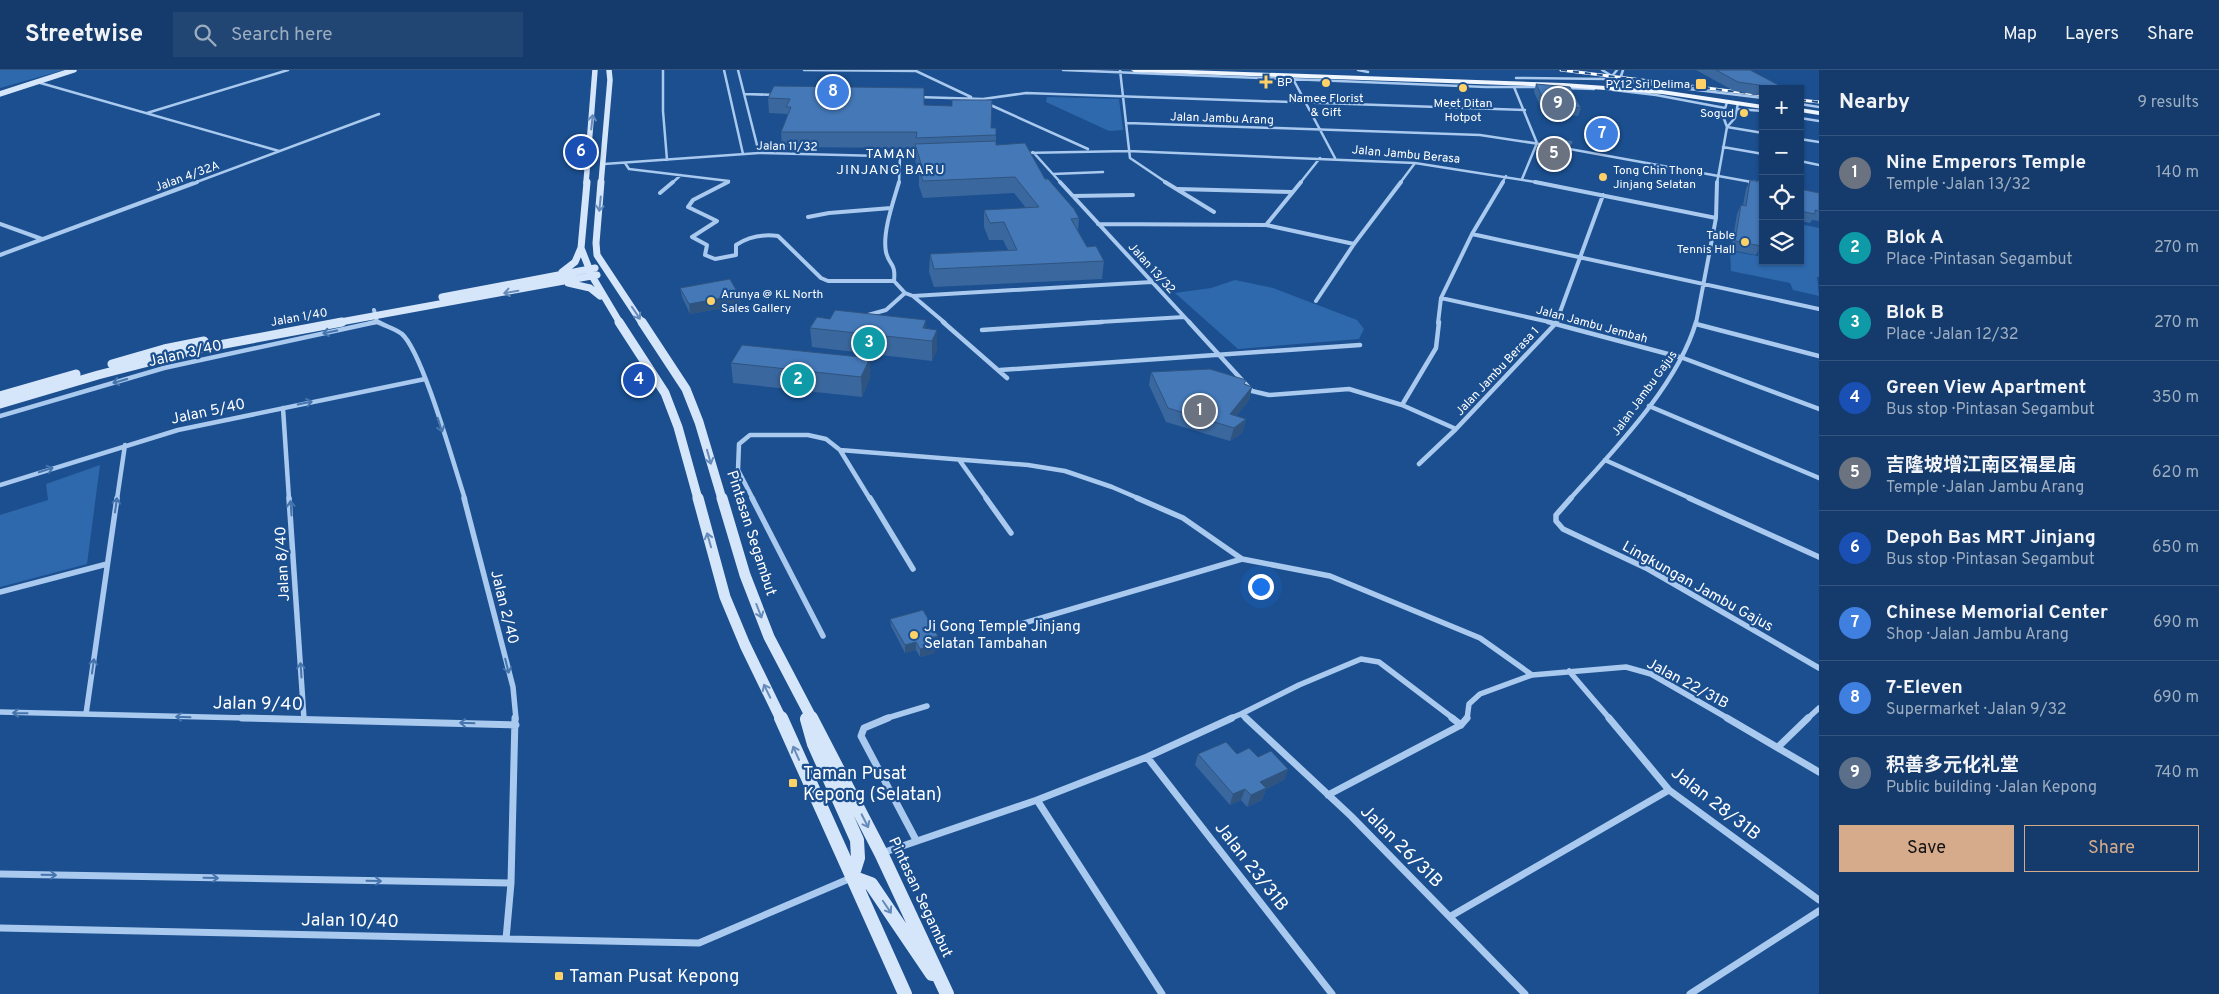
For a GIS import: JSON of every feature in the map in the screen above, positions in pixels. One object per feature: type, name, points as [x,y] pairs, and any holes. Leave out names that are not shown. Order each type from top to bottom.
[{"type":"main road","points":[[0,94],[74,70]]},
{"type":"main road","points":[[551,276],[572,265],[578,257],[580,248],[596,81],[595,70]]},
{"type":"main road","name":"Pintasan Segambut","points":[[609,70],[610,80],[604,164],[596,243],[597,255],[605,270],[686,389],[699,422],[745,575],[769,637],[881,853],[946,994]]},
{"type":"main road","points":[[1134,70],[1291,77],[1592,82],[1662,88],[1759,101]]},
{"type":"main road","points":[[1312,70],[1616,88],[1685,95],[1732,105],[1759,102]]},
{"type":"main road","points":[[1323,70],[1342,74],[1514,82]]},
{"type":"main road","points":[[1662,88],[1732,105]]},
{"type":"main road","points":[[1676,98],[1688,97],[1685,95]]},
{"type":"main road","points":[[1804,109],[1819,111]]},
{"type":"main road","points":[[586,188],[591,180],[594,166],[604,164]]},
{"type":"main road","points":[[580,248],[590,273],[606,302],[665,393],[678,427],[725,597],[745,645],[789,735],[905,994]]},
{"type":"main road","name":"Jalan 1/40","points":[[0,404],[176,354],[558,282],[605,270]]},
{"type":"main road","name":"Jalan 1/40","points":[[0,396],[164,349],[376,316],[551,276],[590,273]]},
{"type":"main road","points":[[558,282],[577,284],[590,288],[606,302]]},
{"type":"main road","points":[[802,700],[814,744],[857,840],[858,858],[852,877]]},
{"type":"main road","points":[[852,877],[871,884],[946,994]]},
{"type":"street","points":[[146,114],[288,70]]},
{"type":"street","points":[[663,70],[663,111],[667,160]]},
{"type":"street","points":[[724,70],[743,154]]},
{"type":"street","points":[[738,70],[759,153]]},
{"type":"street","points":[[804,70],[915,71],[1090,150]]},
{"type":"street","points":[[1063,70],[1291,77],[1318,130],[1335,158]]},
{"type":"street","points":[[1358,70],[1368,72]]},
{"type":"street","points":[[1602,70],[1612,76]]},
{"type":"street","points":[[1514,82],[1599,78],[1612,76],[1617,70]]},
{"type":"street","points":[[1623,70],[1621,76],[1637,82]]},
{"type":"street","points":[[1120,72],[1130,158],[1139,166],[1214,212]]},
{"type":"street","points":[[1599,78],[1637,82],[1759,101]]},
{"type":"street","points":[[37,82],[279,152]]},
{"type":"street","points":[[1514,82],[1608,90],[1732,105],[1759,110]]},
{"type":"street","points":[[1514,82],[1537,143],[1522,179]]},
{"type":"street","points":[[744,94],[785,95]]},
{"type":"street","points":[[910,96],[983,99],[1013,94],[1123,96],[1525,110]]},
{"type":"street","name":"Jalan Jambu Gajus","points":[[1727,127],[1735,118],[1732,105]]},
{"type":"street","name":"Jalan Jambu Gajus","points":[[1563,529],[1556,521],[1556,515],[1605,460],[1649,406],[1683,358],[1696,324],[1702,283],[1716,218],[1717,175],[1727,127],[1724,116],[1732,105]]},
{"type":"street","name":"Jalan 4/32A","points":[[0,255],[379,114]]},
{"type":"street","points":[[1804,119],[1819,121]]},
{"type":"street","name":"Jalan Jambu Arang","points":[[1127,124],[1480,135],[1537,143],[1759,183]]},
{"type":"street","points":[[1727,127],[1759,132]]},
{"type":"street","points":[[1804,140],[1819,142]]},
{"type":"street","points":[[1723,147],[1759,153]]},
{"type":"street","points":[[1023,153],[1090,150]]},
{"type":"street","name":"Jalan Jambu Berasa","points":[[1090,150],[1335,158],[1415,163],[1506,176],[1716,218]]},
{"type":"street","name":"Jalan 13/32","points":[[1032,152],[1252,391],[1258,394],[1269,395],[1349,389],[1402,405]]},
{"type":"street","name":"Jalan 11/32","points":[[604,164],[759,153],[900,157],[930,156]]},
{"type":"street","points":[[900,157],[899,182],[891,208],[886,240],[886,252],[895,269],[894,281],[905,293],[913,296],[1007,378]]},
{"type":"street","points":[[1266,225],[1320,158]]},
{"type":"street","points":[[1804,162],[1819,165]]},
{"type":"street","points":[[625,163],[629,168],[637,170],[729,181],[689,204],[688,207],[693,212],[715,218],[717,221],[692,237],[707,245],[705,255],[715,259],[727,258],[736,255],[736,245],[739,242],[750,238],[773,235],[778,236],[821,278],[838,281],[894,281]]},
{"type":"street","points":[[1316,301],[1354,244],[1415,163]]},
{"type":"street","points":[[1053,174],[1103,172]]},
{"type":"street","points":[[660,193],[681,175]]},
{"type":"street","points":[[1456,429],[1402,405],[1436,348],[1441,298],[1472,234],[1506,176]]},
{"type":"street","points":[[1177,188],[1292,192]]},
{"type":"street","points":[[1073,196],[1133,195]]},
{"type":"street","name":"Jalan Jambu Berasa 1","points":[[1419,464],[1456,429],[1556,324],[1604,196]]},
{"type":"street","points":[[808,217],[826,213],[891,208]]},
{"type":"street","points":[[0,224],[42,239]]},
{"type":"street","points":[[1098,224],[1266,225],[1354,244]]},
{"type":"street","points":[[1472,234],[1819,309]]},
{"type":"street","points":[[913,296],[1152,282]]},
{"type":"street","points":[[862,317],[886,310],[905,293]]},
{"type":"street","name":"Jalan Jambu Jembah","points":[[1441,298],[1556,324],[1683,358],[1819,409]]},
{"type":"street","name":"Jalan 2/40","points":[[376,316],[401,333],[411,345],[425,379],[468,510],[513,687],[516,725],[511,883],[506,939]]},
{"type":"street","name":"Jalan 3/40","points":[[0,416],[164,368],[376,316]]},
{"type":"street","points":[[982,330],[1184,318]]},
{"type":"street","points":[[1696,324],[1819,356]]},
{"type":"street","points":[[1000,370],[1360,345]]},
{"type":"street","name":"Jalan 5/40","points":[[0,485],[124,445],[178,430],[425,379]]},
{"type":"street","points":[[1649,406],[1819,478]]},
{"type":"street","name":"Jalan 8/40","points":[[283,408],[304,718]]},
{"type":"street","points":[[823,636],[738,470],[739,444],[750,435],[808,435],[826,440],[840,450],[913,570]]},
{"type":"street","points":[[86,714],[124,445]]},
{"type":"street","points":[[840,450],[1028,465],[1066,471],[1112,487],[1183,518],[1242,559],[1330,576],[1480,638],[1532,675]]},
{"type":"street","points":[[1605,460],[1819,557]]},
{"type":"street","points":[[960,461],[1011,533]]},
{"type":"street","name":"Lingkungan Jambu Gajus","points":[[1563,529],[1648,570],[1819,668]]},
{"type":"street","points":[[1004,629],[1242,559]]},
{"type":"street","points":[[0,592],[107,564]]},
{"type":"street","points":[[881,853],[1037,800],[1147,757],[1242,714],[1299,685],[1366,658],[1379,662],[1461,725],[1328,795]]},
{"type":"street","name":"Jalan 22/31B","points":[[1461,725],[1467,719],[1469,704],[1480,694],[1532,675],[1626,667],[1651,674],[1819,772]]},
{"type":"street","name":"Jalan 28/31B","points":[[1569,671],[1669,790],[1819,900]]},
{"type":"street","points":[[916,840],[861,736],[864,728],[872,723],[927,706]]},
{"type":"street","points":[[1778,747],[1819,708]]},
{"type":"street","name":"Jalan 9/40","points":[[0,712],[304,718],[516,725]]},
{"type":"street","name":"Jalan 26/31B","points":[[1242,714],[1328,795],[1451,916],[1525,994]]},
{"type":"street","name":"Jalan 23/31B","points":[[1147,757],[1332,994]]},
{"type":"street","points":[[1451,916],[1669,790]]},
{"type":"street","points":[[1037,800],[1162,994]]},
{"type":"street","points":[[0,874],[511,883]]},
{"type":"street","name":"Jalan 10/40","points":[[0,928],[699,943],[852,877]]},
{"type":"street","points":[[1690,994],[1819,911]]},
{"type":"shaded area","points":[[0,70],[64,70],[0,88]]},
{"type":"shaded area","points":[[1047,97],[1119,99],[1123,130],[1109,131],[1046,102]]},
{"type":"shaded area","points":[[1804,225],[1819,228],[1819,277],[1817,277],[1819,296],[1793,290],[1790,283],[1731,271],[1730,251],[1758,256],[1759,243],[1759,265],[1804,265]]},
{"type":"shaded area","points":[[1235,280],[1273,288],[1357,320],[1364,329],[1359,339],[1238,349],[1175,293],[1211,288]]},
{"type":"shaded area","points":[[100,465],[87,564],[0,587],[0,515],[48,500],[46,484]]},
{"type":"building","points":[[1716,70],[1750,70],[1778,85],[1759,85],[1738,82]]},
{"type":"building","points":[[1536,84],[1570,87],[1581,108],[1546,105]]},
{"type":"building","points":[[774,86],[924,88],[924,105],[952,106],[952,100],[992,100],[991,128],[996,128],[996,135],[916,138],[917,132],[781,132],[791,107],[786,107],[790,99],[768,98]]},
{"type":"building","points":[[1550,138],[1573,141],[1569,151],[1546,147]]},
{"type":"building","points":[[996,141],[996,145],[1025,143],[1045,179],[1048,179],[1074,209],[1079,218],[1071,219],[1087,247],[1096,246],[1104,261],[934,269],[930,254],[1017,250],[1004,222],[990,223],[984,210],[1039,207],[1015,177],[923,181],[919,170],[923,170],[915,144]]},
{"type":"building","points":[[1750,180],[1759,182],[1759,246],[1735,241],[1741,205],[1746,206]]},
{"type":"building","points":[[1804,190],[1819,193],[1819,211],[1815,210],[1815,214],[1804,212]]},
{"type":"building","points":[[730,279],[739,295],[689,304],[680,288]]},
{"type":"building","points":[[835,310],[926,320],[923,328],[937,330],[932,341],[810,328],[817,317],[830,319]]},
{"type":"building","points":[[742,345],[870,358],[861,377],[731,363]]},
{"type":"building","points":[[1210,369],[1246,380],[1244,384],[1252,387],[1230,414],[1246,419],[1234,428],[1168,408],[1151,372]]},
{"type":"building","name":"Ji Gong Temple Jinjang Selatan Tambahan","points":[[923,610],[938,636],[931,638],[935,645],[920,649],[916,642],[905,645],[890,619]]},
{"type":"building","points":[[1226,742],[1237,754],[1249,748],[1258,757],[1271,751],[1288,769],[1260,782],[1266,788],[1251,795],[1245,789],[1233,794],[1198,754]]},
{"type":"railway","points":[[1561,70],[1759,95]]},
{"type":"railway","points":[[1804,100],[1819,102]]},
{"type":"place","name":"BP","points":[[1266,82]]},
{"type":"place","name":"Namee Florist & Gift","points":[[1326,83]]},
{"type":"place","name":"PY12 Sri Delima","points":[[1701,84]]},
{"type":"place","name":"Meet Ditan Hotpot","points":[[1463,88]]},
{"type":"place","name":"7-Eleven","points":[[833,92]]},
{"type":"place","name":"积善多元化礼堂","points":[[1558,104]]},
{"type":"place","name":"Sogud","points":[[1744,113]]},
{"type":"place","name":"Chinese Memorial Center","points":[[1602,134]]},
{"type":"place","name":"Depoh Bas MRT Jinjang","points":[[581,152]]},
{"type":"place","name":"吉隆坡增江南区福星庙","points":[[1554,154]]},
{"type":"place","name":"Tong Chin Thong Jinjang Selatan","points":[[1603,177]]},
{"type":"place","name":"Table Tennis Hall","points":[[1745,242]]},
{"type":"place","name":"Arunya @ KL North Sales Gallery","points":[[711,301]]},
{"type":"place","name":"Blok B","points":[[869,343]]},
{"type":"place","name":"Green View Apartment","points":[[639,380]]},
{"type":"place","name":"Blok A","points":[[798,380]]},
{"type":"place","name":"Nine Emperors Temple","points":[[1200,411]]},
{"type":"place","name":"Ji Gong Temple Jinjang Selatan Tambahan","points":[[914,635]]},
{"type":"place","name":"Taman Pusat Kepong (Selatan)","points":[[793,783]]},
{"type":"place","name":"Taman Pusat Kepong","points":[[559,976]]},
{"type":"district","name":"TAMAN JINJANG BARU","points":[[891,162]]}]
